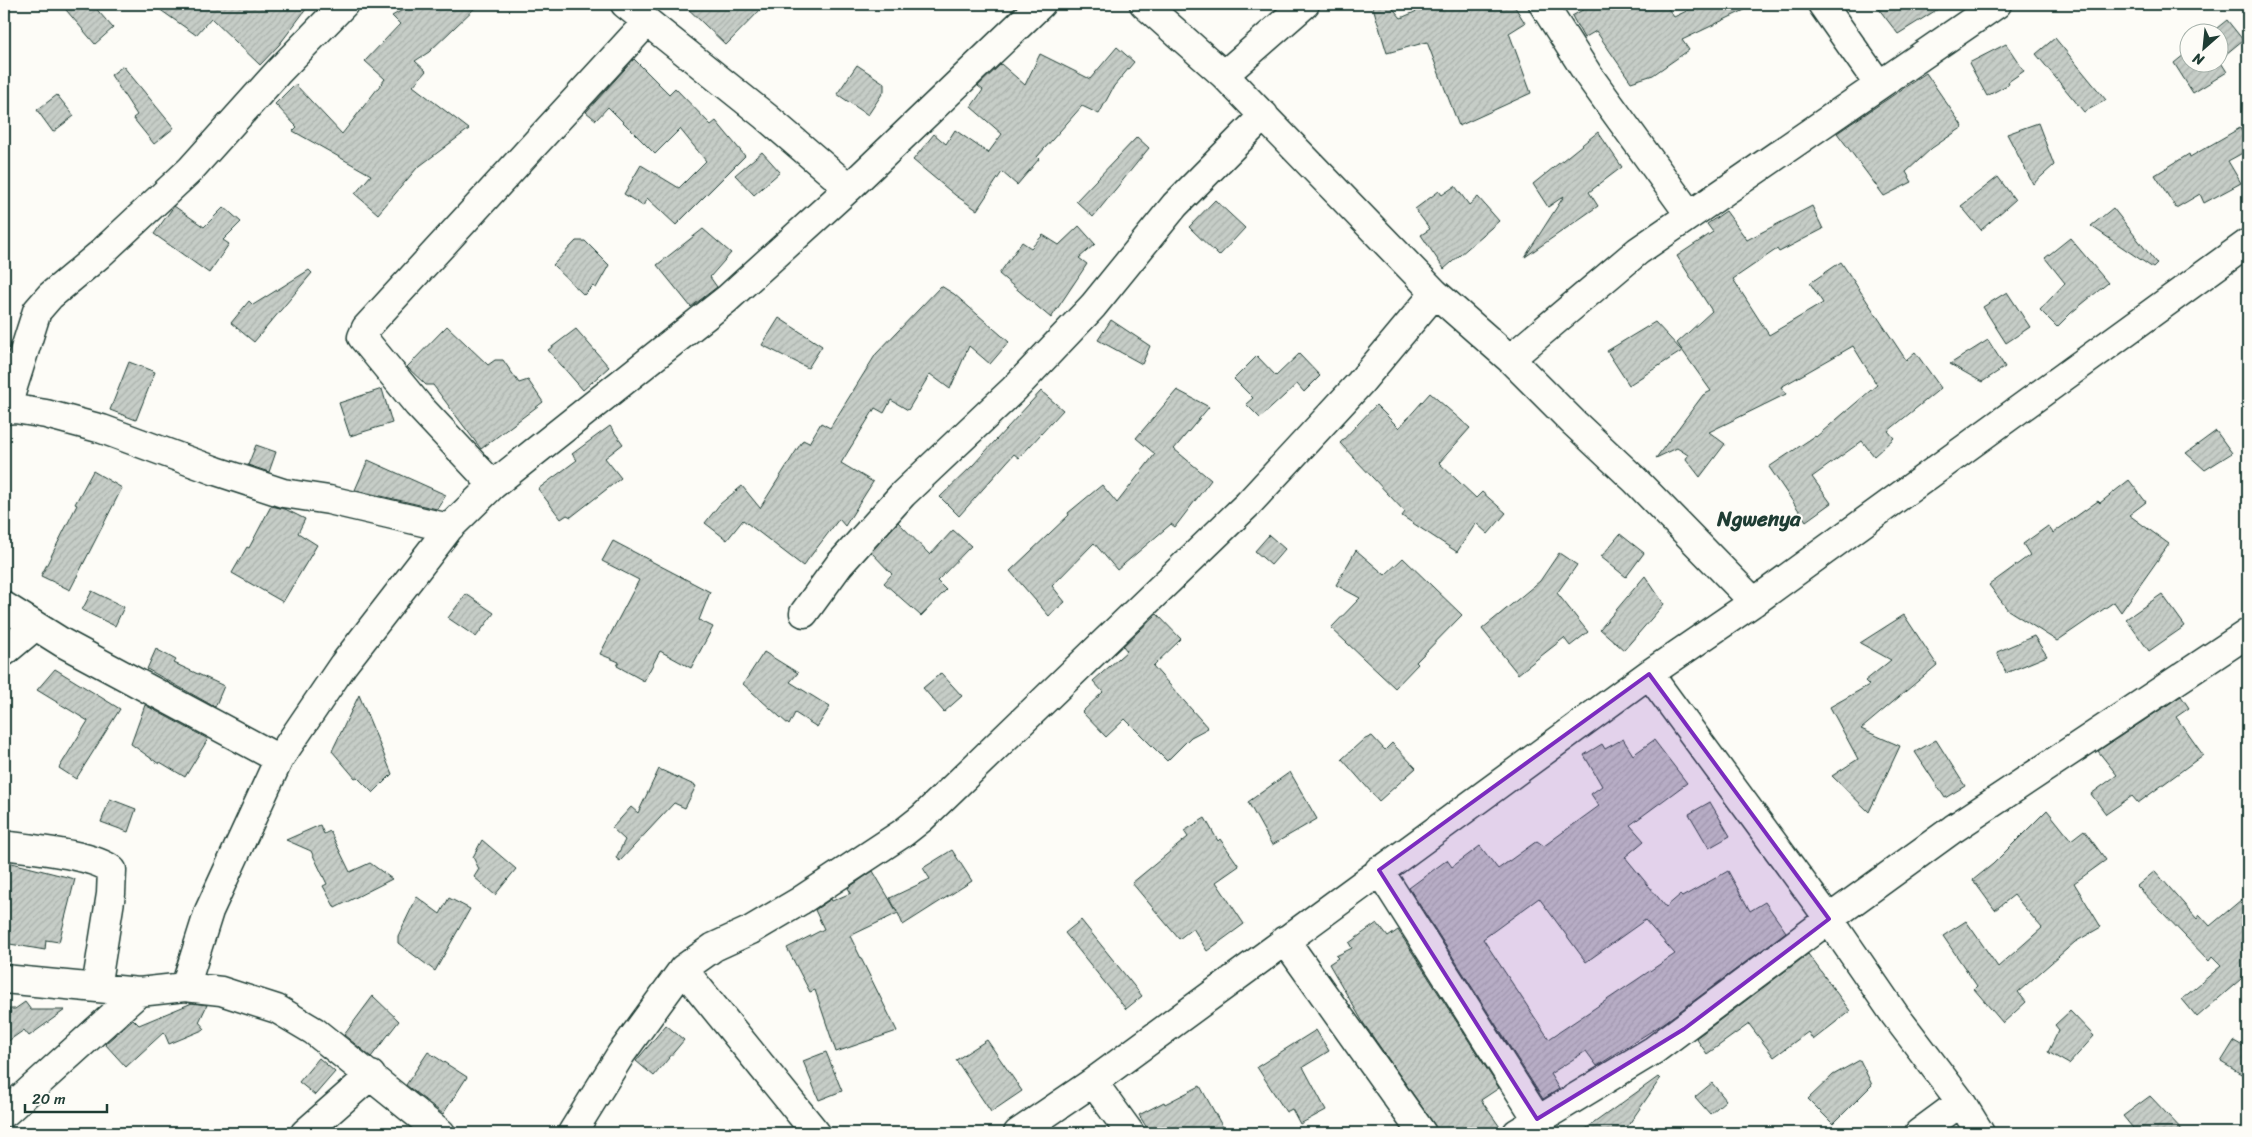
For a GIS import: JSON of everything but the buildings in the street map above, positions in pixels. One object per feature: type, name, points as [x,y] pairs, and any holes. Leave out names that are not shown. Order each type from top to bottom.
[{"type":"street","points":[[344,4],[279,71],[190,170],[99,255],[50,296],[37,311],[5,410],[46,414],[102,429],[216,471],[283,493],[329,500],[450,528]]},
{"type":"street","points":[[625,4],[646,23],[765,116],[849,188]]},
{"type":"street","points":[[185,987],[209,911],[279,759],[343,665],[450,528],[493,485],[727,299],[849,188],[1040,4]]},
{"type":"street","points":[[1144,4],[1224,75],[1434,293],[1510,359],[1668,513],[1754,602]]},
{"type":"street","points":[[1224,75],[1305,4]]},
{"type":"street","points":[[1543,4],[1589,76],[1689,214]]},
{"type":"street","points":[[1822,4],[1879,85]]},
{"type":"street","points":[[1510,359],[1638,251],[1689,214],[1997,4]]},
{"type":"street","points":[[493,485],[418,404],[362,337],[366,328],[408,280],[646,23]]},
{"type":"street","points":[[804,613],[839,565],[903,494],[1021,382],[1093,306],[1175,205],[1264,115]]},
{"type":"street","points":[[1018,1133],[1093,1082],[1379,870],[1649,674],[1754,602],[2248,243]]},
{"type":"street","points":[[572,1133],[621,1054],[683,969],[714,947],[751,930],[800,902],[903,833],[922,818],[1248,504],[1360,384],[1434,293]]},
{"type":"street","points":[[4,606],[34,626],[279,759]]},
{"type":"street","points":[[4,652],[34,626]]},
{"type":"street","points":[[1379,870],[1527,1126],[1654,1050],[1829,919],[1961,824],[2248,633]]},
{"type":"street","points":[[1649,674],[1829,919],[1895,1015],[1961,1102],[1980,1133]]},
{"type":"street","points":[[4,845],[76,857],[107,865],[112,870],[111,894],[96,988]]},
{"type":"street","points":[[1285,940],[1422,1133]]},
{"type":"street","points":[[683,969],[816,1133]]},
{"type":"street","points":[[4,978],[139,992],[185,987],[221,991],[277,1009],[314,1031],[441,1133]]},
{"type":"street","points":[[6,1112],[139,992]]},
{"type":"street","points":[[305,1133],[371,1075]]},
{"type":"street","points":[[1093,1082],[1130,1133]]},
{"type":"street","points":[[1919,1133],[1961,1102]]},
{"type":"highlighted area","points":[[1649,674],[1829,919],[1684,1029],[1537,1119],[1379,870]]},
{"type":"district","name":"Ngwenya","points":[[1759,519]]}]
